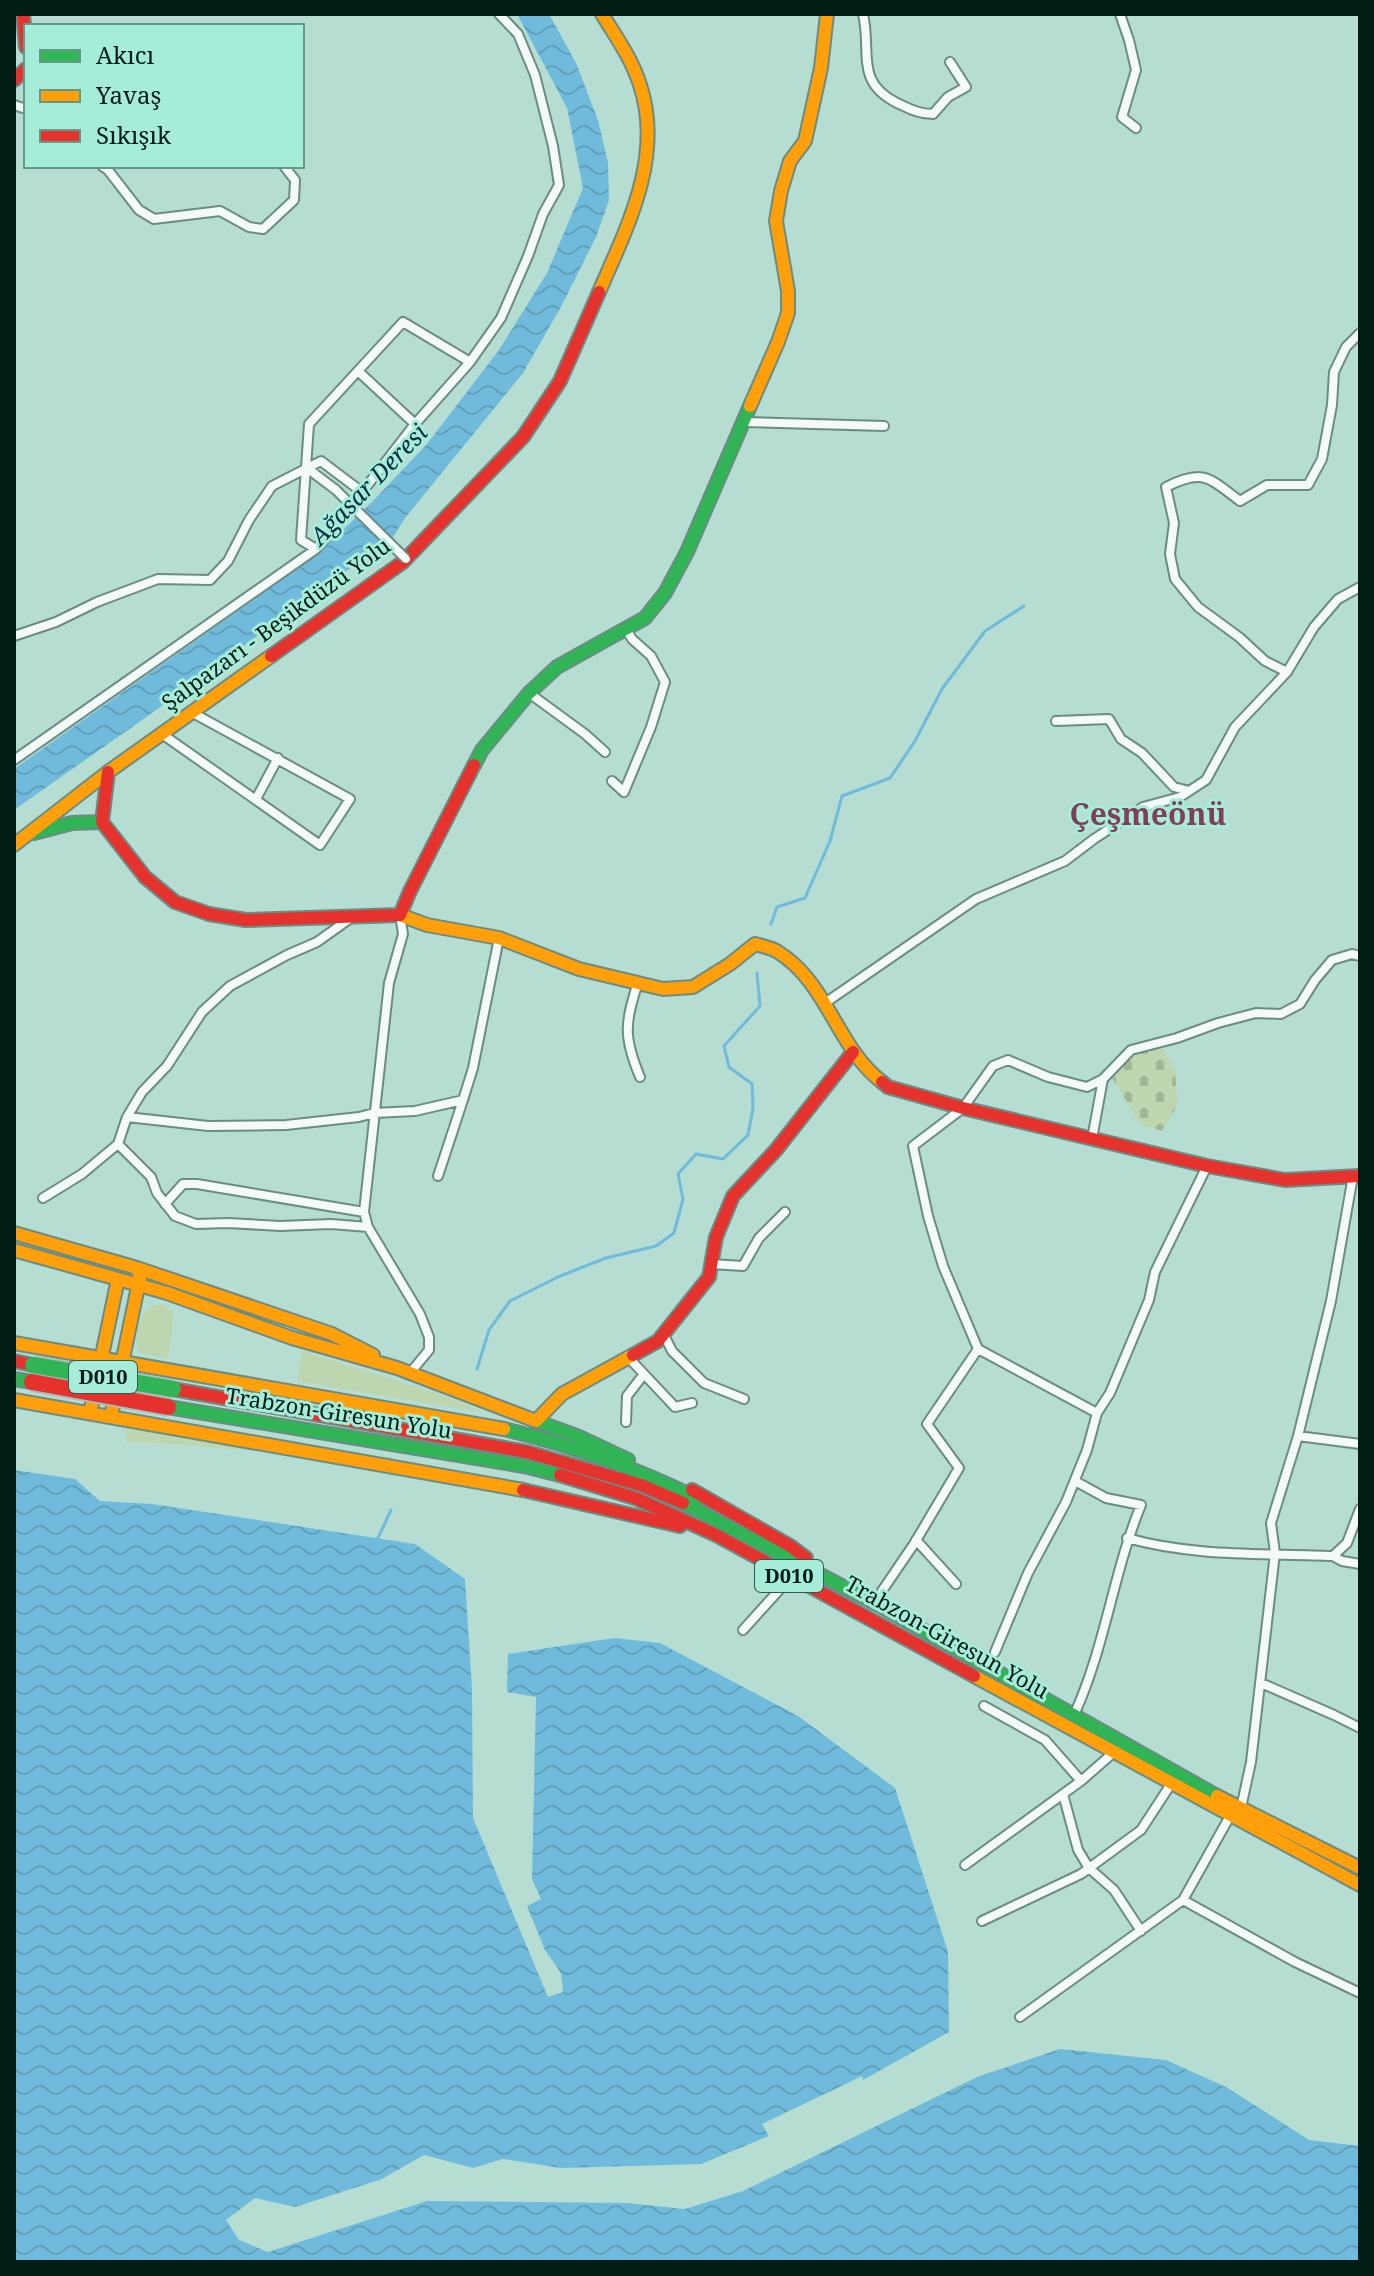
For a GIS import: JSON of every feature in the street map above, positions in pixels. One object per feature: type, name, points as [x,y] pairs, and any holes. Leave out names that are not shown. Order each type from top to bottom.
[{"type":"main road","name":"Şalpazarı - Beşikdüzü Yolu","points":[[20,840],[108,772],[406,559],[523,437],[560,381],[634,211],[645,170],[648,145],[641,86],[629,57],[602,14]]},
{"type":"main road","points":[[400,915],[482,750],[529,693],[557,667],[645,618],[665,593],[687,552],[788,313],[788,291],[776,221],[790,161],[805,141],[821,68],[827,14]]},
{"type":"main road","points":[[108,772],[102,822],[145,877],[175,902],[209,914],[246,920],[400,915],[427,925],[499,938],[579,969],[663,989],[693,987],[755,944],[777,951],[802,972],[825,1003],[853,1052],[872,1075],[888,1087],[1207,1166],[1285,1180],[1357,1176]]},
{"type":"main road","points":[[20,840],[72,823],[102,822]]},
{"type":"main road","points":[[536,1421],[562,1394],[658,1341],[709,1277],[716,1237],[733,1196],[776,1150],[853,1052]]},
{"type":"main road","points":[[14,1233],[137,1268],[332,1334],[403,1370]]},
{"type":"main road","points":[[14,1250],[167,1293],[292,1338],[403,1370],[579,1437],[684,1486],[806,1558]]},
{"type":"main road","points":[[111,1416],[140,1277],[137,1268]]},
{"type":"main road","points":[[90,1413],[118,1279]]},
{"type":"main road","points":[[14,1343],[464,1420],[592,1453],[676,1488],[838,1575],[882,1607]]},
{"type":"main road","name":"D010","points":[[14,1361],[32,1373]]},
{"type":"main road","name":"D010","points":[[14,1379],[32,1373]]},
{"type":"main road","name":"Trabzon-Giresun Yolu","points":[[32,1373],[173,1389],[527,1452],[641,1485],[696,1509],[882,1607],[1074,1715],[1360,1885]]},
{"type":"main road","name":"Trabzon-Giresun Yolu","points":[[32,1373],[168,1407],[524,1466],[635,1498],[716,1535],[1171,1784],[1360,1868]]},
{"type":"main road","points":[[14,1400],[541,1493],[716,1535]]},
{"type":"street","points":[[14,760],[316,549],[415,424],[470,362],[501,318],[543,214],[559,185],[553,146],[535,75],[518,34],[499,14]]},
{"type":"street","points":[[863,14],[865,63],[873,83],[883,95],[920,114],[933,114],[948,97],[966,87],[950,62]]},
{"type":"street","points":[[1120,14],[1136,70],[1122,117],[1136,128]]},
{"type":"street","points":[[105,168],[139,210],[154,219],[220,211],[249,227],[263,229],[294,200],[295,180],[286,168]]},
{"type":"street","points":[[316,549],[301,540],[309,424],[403,322],[470,362]]},
{"type":"street","points":[[1287,672],[1265,661],[1198,607],[1175,579],[1170,554],[1174,523],[1166,487],[1187,476],[1209,478],[1240,501],[1267,485],[1308,485],[1322,459],[1332,405],[1334,372],[1346,347],[1360,333]]},
{"type":"street","points":[[358,371],[415,424]]},
{"type":"street","points":[[744,422],[884,426]]},
{"type":"street","points":[[14,636],[56,622],[97,602],[158,579],[210,580],[228,561],[249,520],[272,486],[321,461],[362,492]]},
{"type":"street","points":[[307,468],[336,490],[406,559]]},
{"type":"street","points":[[825,1003],[976,899],[1065,861],[1143,807],[1180,797],[1206,780],[1235,727],[1287,672],[1314,627],[1338,599],[1360,587]]},
{"type":"street","points":[[612,781],[624,792],[651,727],[665,682],[651,656],[626,629]]},
{"type":"street","points":[[529,693],[605,752]]},
{"type":"street","points":[[162,734],[320,845],[350,799],[193,713]]},
{"type":"street","points":[[1056,721],[1109,719],[1121,739],[1142,753],[1174,787],[1189,791]]},
{"type":"street","points":[[256,799],[278,758]]},
{"type":"street","points":[[400,915],[403,934],[389,983],[364,1212],[368,1227],[420,1314],[429,1337],[429,1350],[403,1370]]},
{"type":"street","points":[[43,1198],[82,1174],[118,1144],[127,1117],[142,1092],[167,1066],[202,1012],[230,986],[317,942],[352,917]]},
{"type":"street","points":[[438,1176],[473,1068],[499,938]]},
{"type":"street","points":[[1097,1413],[978,1349],[943,1266],[928,1216],[913,1146],[963,1108],[993,1066],[1008,1060],[1048,1077],[1087,1087],[1103,1079],[1131,1050],[1256,1013],[1281,1014],[1300,1004],[1332,960],[1352,954],[1360,956]]},
{"type":"street","points":[[638,982],[626,1034],[629,1052],[640,1077]]},
{"type":"street","points":[[1092,1139],[1103,1079]]},
{"type":"street","points":[[127,1117],[208,1126],[286,1125],[374,1113],[415,1111],[463,1100]]},
{"type":"street","points":[[118,1144],[151,1177],[157,1193],[175,1216],[196,1224],[368,1227]]},
{"type":"street","points":[[995,1652],[1028,1573],[1075,1481],[1097,1413],[1110,1393],[1149,1300],[1155,1272],[1207,1166]]},
{"type":"street","points":[[1020,2017],[1183,1900],[1235,1812],[1251,1762],[1261,1683],[1275,1553],[1271,1523],[1298,1436],[1357,1176]]},
{"type":"street","points":[[165,1204],[183,1184],[197,1184],[364,1212]]},
{"type":"street","points":[[711,1264],[743,1266],[759,1238],[785,1212]]},
{"type":"street","points":[[663,1333],[672,1351],[704,1383],[744,1399]]},
{"type":"street","points":[[882,1607],[882,1591],[959,1468],[927,1424],[978,1349]]},
{"type":"street","points":[[627,1356],[675,1407],[692,1403]]},
{"type":"street","points":[[626,1422],[627,1396],[644,1374]]},
{"type":"street","points":[[1298,1436],[1360,1444]]},
{"type":"street","points":[[1074,1715],[1093,1663],[1127,1538],[1141,1505],[1106,1498],[1075,1481]]},
{"type":"street","points":[[1333,1556],[1347,1543],[1360,1509]]},
{"type":"street","points":[[1127,1538],[1154,1546],[1214,1553],[1333,1556],[1360,1564]]},
{"type":"street","points":[[916,1540],[956,1584]]},
{"type":"street","points":[[743,1630],[791,1577]]},
{"type":"street","points":[[1261,1683],[1360,1728]]},
{"type":"street","points":[[984,1706],[1045,1740],[1081,1781]]},
{"type":"street","points":[[965,1865],[1081,1781],[1114,1753]]},
{"type":"street","points":[[982,1921],[1081,1874],[1141,1830],[1171,1784]]},
{"type":"street","points":[[1063,1794],[1078,1850],[1089,1868],[1114,1890],[1141,1931]]},
{"type":"street","points":[[1183,1900],[1295,1962],[1360,1993]]},
{"type":"green space","points":[[1163,1048],[1175,1071],[1178,1104],[1162,1131],[1140,1124],[1112,1078],[1134,1055]]},
{"type":"green space","points":[[163,1304],[174,1314],[168,1358],[139,1353],[139,1322],[150,1307]]},
{"type":"green space","points":[[302,1351],[439,1394],[486,1413],[297,1381]]},
{"type":"green space","points":[[127,1426],[264,1452],[126,1442]]},
{"type":"water","points":[[517,14],[549,14],[576,63],[598,120],[608,163],[609,200],[596,237],[523,373],[393,537],[14,810],[14,769],[316,556],[427,444],[499,350],[547,273],[583,188],[567,108]]},
{"type":"water","points":[[14,1470],[75,1479],[100,1501],[152,1504],[415,1544],[465,1579],[472,1689],[473,1818],[548,1997],[563,1992],[561,1973],[545,1950],[527,1906],[541,1899],[532,1879],[536,1697],[507,1692],[508,1654],[614,1638],[660,1643],[798,1716],[895,1788],[948,1952],[949,2032],[863,2080],[862,2076],[762,2124],[769,2136],[701,2164],[561,2168],[503,2159],[473,2168],[424,2155],[382,2179],[295,2207],[255,2198],[226,2220],[239,2240],[268,2252],[427,2201],[627,2203],[685,2209],[743,2191],[977,2077],[1060,2049],[1166,2060],[1226,2087],[1309,2140],[1360,2146],[1360,2262],[14,2262]]},
{"type":"waterway","points":[[771,924],[777,907],[805,898],[830,841],[842,796],[890,778],[915,741],[942,689],[985,631],[1024,606]]},
{"type":"waterway","points":[[477,1369],[489,1330],[510,1301],[606,1258],[656,1246],[674,1233],[683,1199],[678,1174],[696,1154],[723,1159],[748,1135],[753,1108],[752,1084],[729,1067],[724,1046],[760,1006],[757,973]]},
{"type":"waterway","points":[[378,1538],[391,1510]]},
{"type":"traffic: fast","points":[[474,765],[482,750],[529,693],[557,667],[645,618],[665,593],[687,552],[750,406]]},
{"type":"traffic: fast","points":[[34,833],[72,823],[102,822]]},
{"type":"traffic: fast","points":[[33,1365],[173,1389]]},
{"type":"traffic: fast","points":[[14,1379],[32,1382]]},
{"type":"traffic: fast","points":[[168,1407],[524,1466],[560,1475]]},
{"type":"traffic: fast","points":[[536,1421],[628,1460]]},
{"type":"traffic: fast","points":[[504,1429],[603,1458],[698,1499]]},
{"type":"traffic: fast","points":[[683,1503],[882,1607],[1217,1796]]},
{"type":"traffic: slow","points":[[599,292],[631,217],[645,165],[648,139],[646,112],[637,75],[602,14]]},
{"type":"traffic: slow","points":[[750,406],[788,313],[788,291],[776,221],[790,161],[805,141],[821,68],[827,14]]},
{"type":"traffic: slow","points":[[14,845],[108,772],[271,656]]},
{"type":"traffic: slow","points":[[400,915],[427,925],[499,938],[579,969],[663,989],[693,987],[755,944],[770,948],[795,965],[809,981],[854,1052],[882,1082]]},
{"type":"traffic: slow","points":[[14,1233],[137,1268],[140,1277],[111,1416]]},
{"type":"traffic: slow","points":[[14,1250],[118,1279],[90,1413]]},
{"type":"traffic: slow","points":[[137,1268],[332,1334],[373,1355]]},
{"type":"traffic: slow","points":[[118,1279],[167,1293],[292,1338],[397,1368],[536,1421],[562,1394],[633,1355]]},
{"type":"traffic: slow","points":[[14,1343],[504,1429]]},
{"type":"traffic: slow","points":[[14,1400],[523,1490]]},
{"type":"traffic: slow","points":[[974,1676],[1360,1885]]},
{"type":"traffic: slow","points":[[1217,1796],[1360,1868]]},
{"type":"traffic: jam","points":[[23,14],[24,25]]},
{"type":"traffic: jam","points":[[14,80],[24,71]]},
{"type":"traffic: jam","points":[[271,656],[403,562],[523,437],[560,381],[599,292]]},
{"type":"traffic: jam","points":[[108,772],[102,822],[145,877],[175,902],[209,914],[246,920],[400,915],[474,765]]},
{"type":"traffic: jam","points":[[633,1355],[658,1341],[709,1277],[716,1237],[733,1196],[776,1150],[853,1052]]},
{"type":"traffic: jam","points":[[882,1082],[888,1087],[963,1108],[1207,1166],[1285,1180],[1360,1176]]},
{"type":"traffic: jam","points":[[14,1361],[33,1365]]},
{"type":"traffic: jam","points":[[32,1382],[168,1407]]},
{"type":"traffic: jam","points":[[173,1389],[527,1452],[641,1485],[683,1503]]},
{"type":"traffic: jam","points":[[560,1475],[635,1498],[716,1535],[974,1676]]},
{"type":"traffic: jam","points":[[523,1490],[680,1526]]},
{"type":"traffic: jam","points":[[692,1490],[806,1558]]},
{"type":"district","name":"Çeşmeönü","points":[[1148,815]]},
{"type":"water label","name":"Ağasar Deresi","points":[[369,485]]}]
